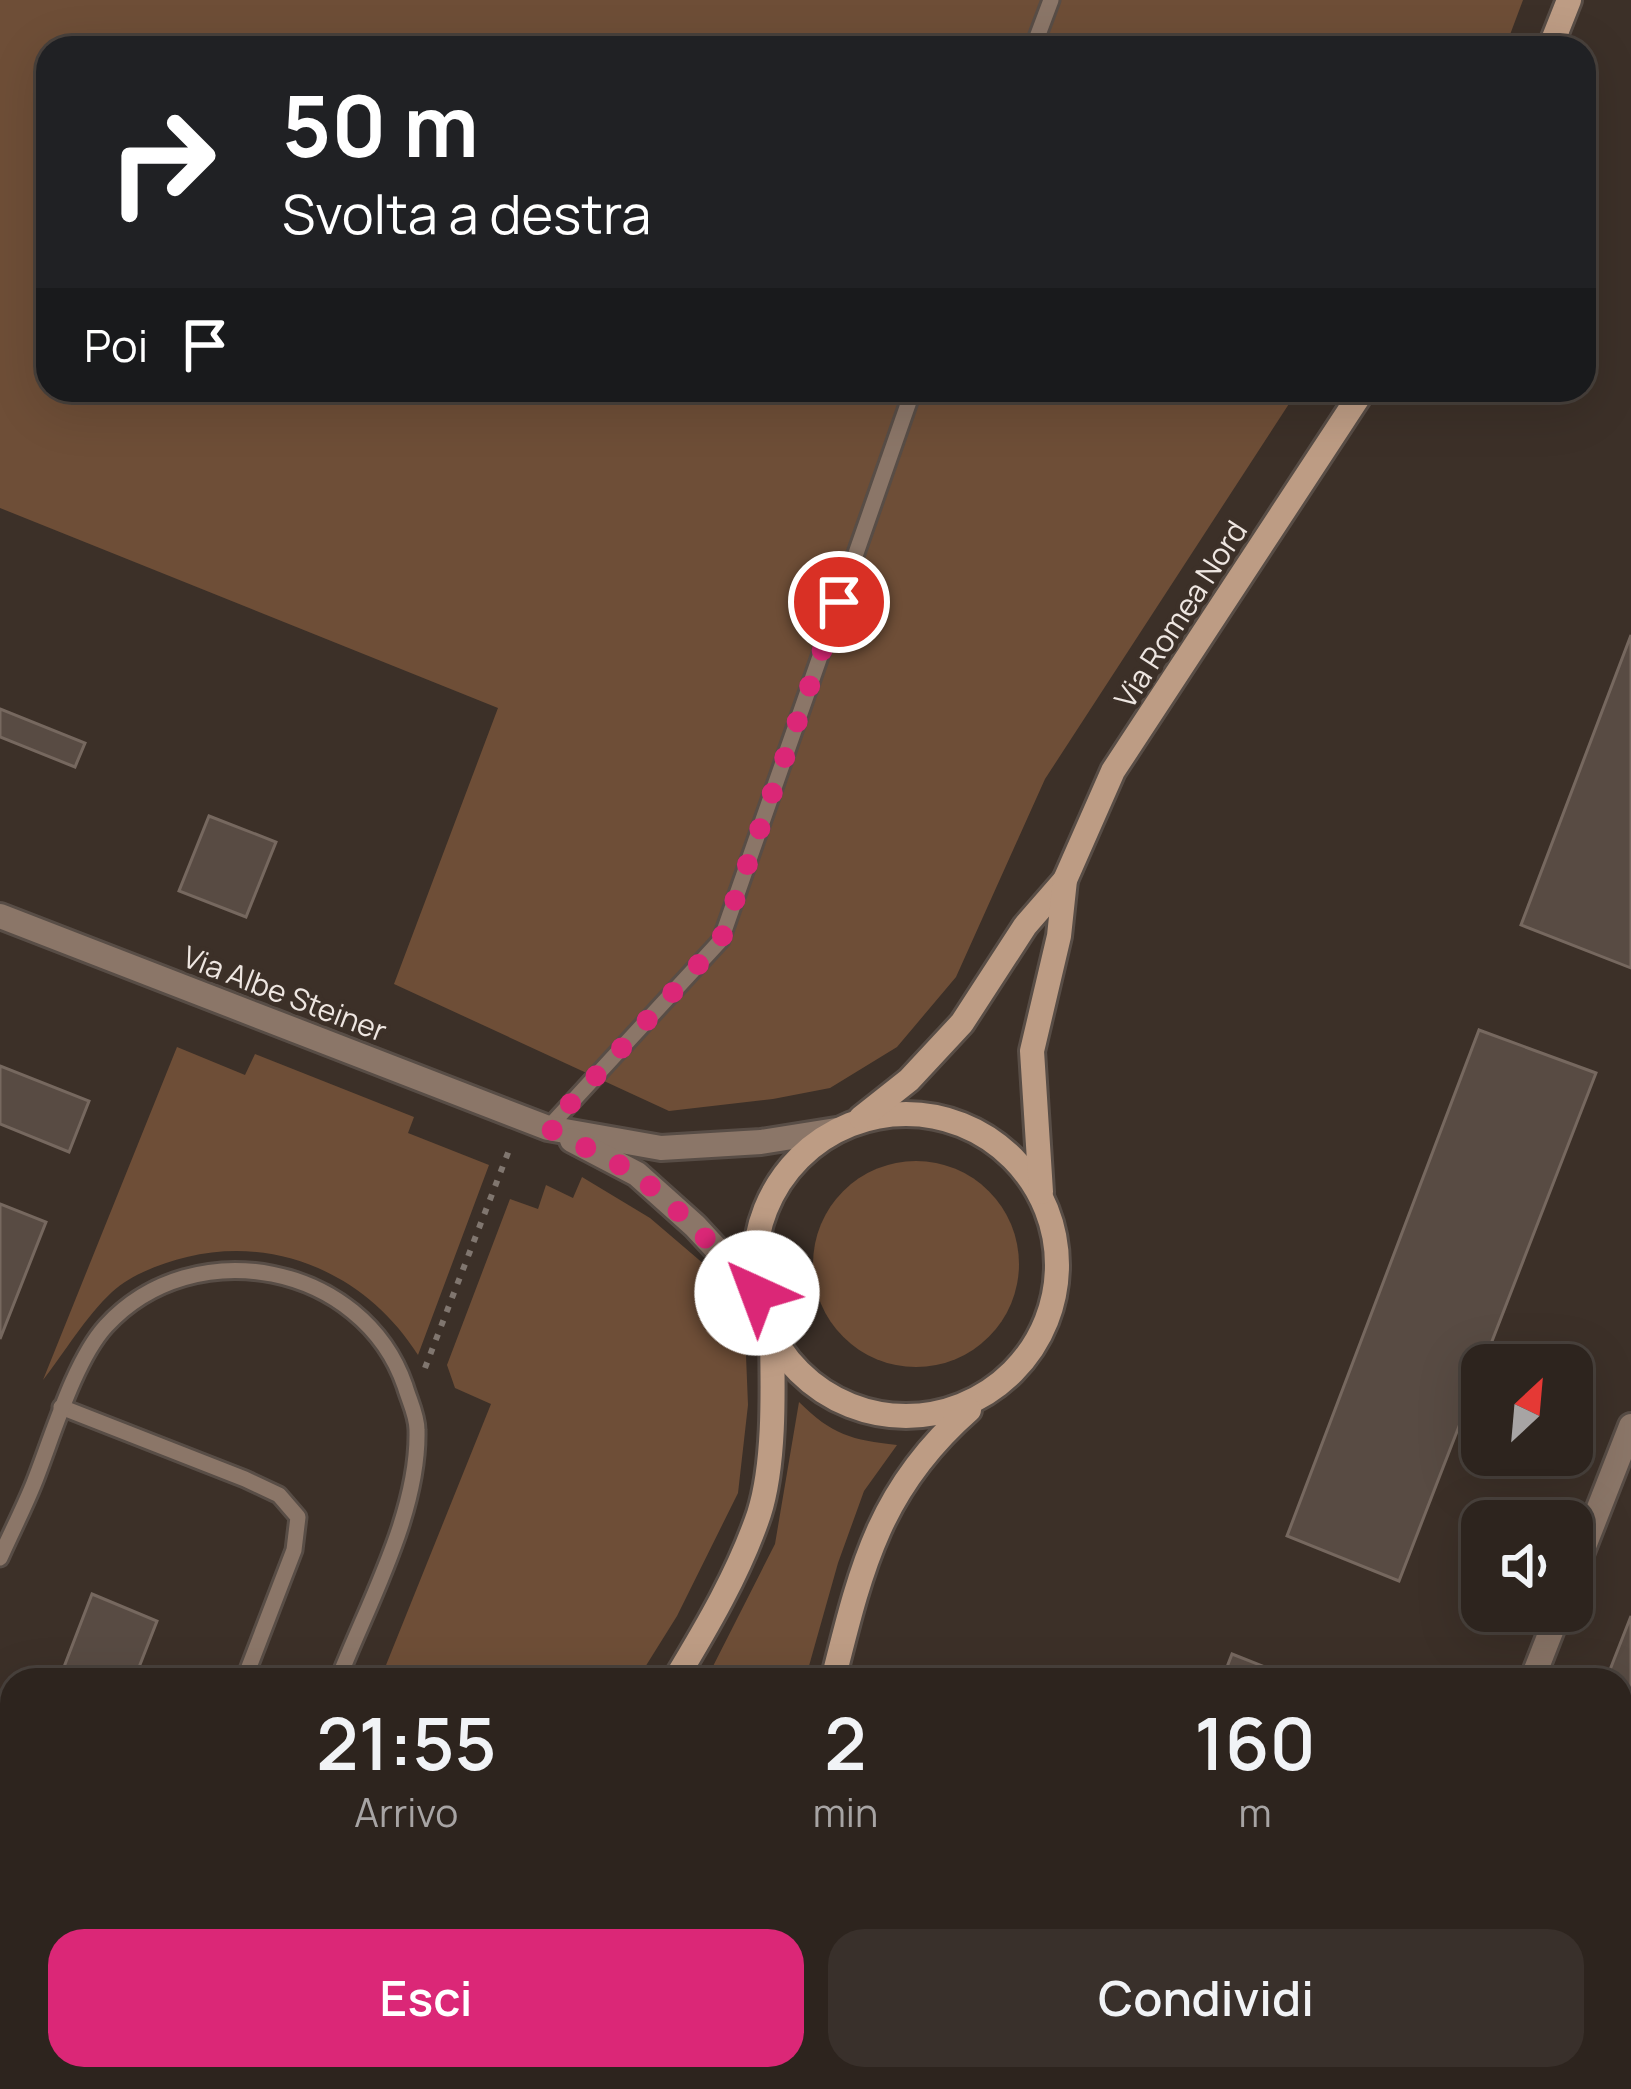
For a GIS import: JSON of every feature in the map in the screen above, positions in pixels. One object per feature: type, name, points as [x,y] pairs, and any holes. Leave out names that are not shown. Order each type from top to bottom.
[{"type":"main road","points":[[1555,36],[1569,0]]},
{"type":"main road","name":"Via Romea Nord","points":[[846,1126],[909,1080],[962,1023],[1025,926],[1065,880],[1113,771],[1355,402]]},
{"type":"main road","name":"Via Romea Nord","points":[[1041,1194],[1032,1052],[1059,935],[1065,880]]},
{"type":"main road","points":[[682,1668],[715,1616],[760,1510],[773,1382],[772,1338],[757,1293],[754,1254],[762,1216],[779,1182],[805,1153],[846,1126],[898,1114],[941,1118],[982,1133],[1015,1160],[1041,1194],[1056,1238],[1058,1283],[1046,1327],[1021,1366],[935,1440],[902,1481],[861,1565],[836,1668]]},
{"type":"main road","points":[[772,1338],[803,1377],[844,1404],[891,1417],[940,1414],[986,1395]]},
{"type":"street","name":"Via Albe Steiner","points":[[0,916],[548,1128],[661,1148],[761,1142],[846,1126]]},
{"type":"street","name":"Via Albe Steiner","points":[[548,1128],[637,1174],[757,1293]]},
{"type":"street","points":[[1593,1523],[1631,1426]]},
{"type":"street","points":[[1537,1668],[1551,1632]]},
{"type":"lane","points":[[1038,36],[1052,0]]},
{"type":"lane","points":[[548,1128],[721,940],[909,402]]},
{"type":"lane","points":[[0,1558],[61,1407],[102,1329],[130,1303],[174,1280],[224,1269],[285,1275],[363,1317],[396,1360],[418,1424],[414,1487],[343,1668]]},
{"type":"lane","points":[[61,1407],[245,1478],[279,1495],[298,1517],[294,1550],[249,1668]]},
{"type":"path","points":[[405,1387],[423,1374],[521,1120]]},
{"type":"shaded area","points":[[0,0],[1523,0],[1510,36],[36,36],[36,402],[1290,402],[1045,779],[956,977],[897,1047],[830,1088],[669,1111],[394,984],[498,708],[0,508]]},
{"type":"shaded area","points":[[177,1047],[245,1075],[255,1054],[414,1117],[408,1133],[489,1165],[418,1355],[374,1303],[347,1283],[287,1258],[221,1252],[168,1262],[120,1286],[93,1312],[43,1380]]},
{"type":"shaded area","points":[[916,1161],[955,1169],[989,1191],[1011,1225],[1019,1264],[1011,1303],[989,1337],[955,1359],[916,1367],[877,1359],[843,1337],[821,1303],[813,1264],[821,1225],[843,1191],[877,1169]]},
{"type":"shaded area","points":[[582,1177],[650,1218],[705,1265],[745,1331],[748,1405],[738,1493],[677,1616],[644,1668],[385,1668],[491,1404],[455,1388],[447,1365],[510,1199],[538,1209],[546,1185],[573,1198]]},
{"type":"shaded area","points":[[799,1402],[843,1434],[897,1445],[864,1491],[808,1668],[712,1668],[775,1544]]},
{"type":"building","points":[[1631,635],[1631,968],[1521,925]]},
{"type":"building","points":[[0,709],[85,743],[75,767],[0,737]]},
{"type":"building","points":[[209,816],[276,842],[246,917],[179,891]]},
{"type":"building","points":[[1479,1030],[1596,1073],[1491,1344],[1461,1344],[1461,1421],[1399,1581],[1287,1536]]},
{"type":"building","points":[[0,1066],[89,1101],[69,1152],[0,1124]]},
{"type":"building","points":[[0,1204],[46,1222],[0,1339]]},
{"type":"building","points":[[92,1594],[157,1621],[139,1668],[64,1668]]},
{"type":"building","points":[[1631,1616],[1631,1668],[1611,1668]]},
{"type":"building","points":[[1232,1654],[1268,1668],[1227,1668]]},
{"type":"route","points":[[757,1293],[637,1174],[548,1128],[721,940],[839,602]]}]
